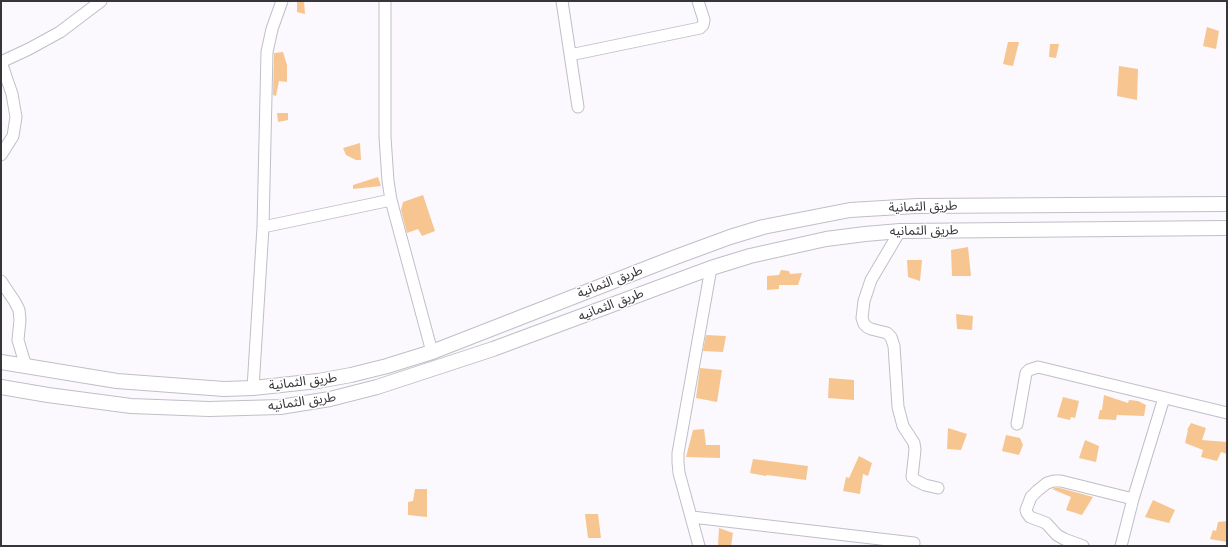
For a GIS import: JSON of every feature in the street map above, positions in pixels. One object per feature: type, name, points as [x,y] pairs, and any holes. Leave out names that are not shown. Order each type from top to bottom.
[{"type":"street","points":[[1,155],[13,136],[16,117],[12,94],[1,62],[29,50],[60,32],[101,1]]},
{"type":"street","points":[[253,388],[263,226],[267,52],[272,29],[282,1]]},
{"type":"street","points":[[385,1],[384,137],[388,181],[391,200],[432,352]]},
{"type":"street","points":[[562,1],[578,107]]},
{"type":"street","points":[[570,55],[700,28],[703,25],[704,20],[698,1]]},
{"type":"street","points":[[263,226],[391,200]]},
{"type":"street","name":"طريق الثمانية","points":[[1,362],[117,381],[224,388],[253,388],[318,381],[387,366],[432,352],[666,260],[730,237],[763,227],[850,210],[917,206],[1227,204]]},
{"type":"street","name":"طريق الثمانيه","points":[[1,387],[131,406],[209,410],[280,408],[330,399],[377,387],[493,349],[711,268],[750,256],[826,239],[900,231],[1227,228]]},
{"type":"street","points":[[900,231],[870,280],[864,301],[862,318],[867,327],[887,333],[891,337],[894,346],[898,407],[902,426],[914,443],[915,450],[912,477],[925,485],[938,488]]},
{"type":"street","points":[[700,546],[680,473],[678,453],[711,268]]},
{"type":"street","points":[[1,281],[16,302],[20,320],[18,340],[26,367]]},
{"type":"street","points":[[1016,424],[1026,373],[1029,370],[1038,367],[1227,413]]},
{"type":"street","points":[[1120,546],[1164,398]]},
{"type":"street","points":[[1083,546],[1064,539],[1057,535],[1046,523],[1030,517],[1026,510],[1031,497],[1037,491],[1054,481],[1061,481],[1133,499]]},
{"type":"street","points":[[692,517],[914,543]]},
{"type":"building","points":[[297,1],[304,1],[305,14],[297,12]]},
{"type":"building","points":[[1207,27],[1219,31],[1216,49],[1203,46]]},
{"type":"building","points":[[1008,42],[1019,42],[1013,66],[1003,64]]},
{"type":"building","points":[[1050,44],[1059,44],[1056,58],[1049,57]]},
{"type":"building","points":[[283,52],[287,65],[287,82],[279,81],[276,96],[273,95],[274,53]]},
{"type":"building","points":[[1119,66],[1138,69],[1137,100],[1117,96]]},
{"type":"building","points":[[277,113],[288,113],[288,120],[278,122]]},
{"type":"building","points":[[360,143],[361,160],[356,160],[346,155],[343,148]]},
{"type":"building","points":[[378,177],[381,186],[353,189],[353,185]]},
{"type":"building","points":[[423,195],[435,231],[422,236],[418,229],[407,233],[401,210],[403,202]]},
{"type":"building","points":[[968,247],[971,276],[952,276],[951,250]]},
{"type":"building","points":[[907,260],[922,260],[920,281],[908,277]]},
{"type":"building","points":[[781,270],[789,271],[790,274],[802,273],[798,285],[779,285],[779,289],[767,290],[767,276],[779,275]]},
{"type":"building","points":[[956,314],[973,316],[972,330],[957,329]]},
{"type":"building","points":[[706,335],[726,336],[723,352],[703,351]]},
{"type":"building","points":[[700,368],[722,370],[717,402],[696,398]]},
{"type":"building","points":[[829,378],[854,380],[854,400],[828,398]]},
{"type":"building","points":[[1104,395],[1128,403],[1129,400],[1138,401],[1146,405],[1144,416],[1117,415],[1116,420],[1098,419],[1100,410],[1102,410]]},
{"type":"building","points":[[1063,397],[1079,401],[1075,418],[1071,417],[1070,420],[1057,417]]},
{"type":"building","points":[[1191,423],[1206,428],[1202,440],[1227,442],[1227,454],[1221,452],[1217,461],[1201,457],[1203,450],[1185,443],[1187,430]]},
{"type":"building","points":[[948,428],[967,434],[961,450],[947,449]]},
{"type":"building","points":[[704,429],[706,445],[720,445],[720,458],[686,457],[693,430]]},
{"type":"building","points":[[1006,435],[1020,438],[1023,445],[1019,455],[1002,451]]},
{"type":"building","points":[[1085,440],[1099,446],[1096,462],[1079,458]]},
{"type":"building","points":[[859,456],[872,463],[868,476],[863,474],[860,494],[843,491],[846,477],[849,478]]},
{"type":"building","points":[[753,459],[808,466],[806,480],[750,473]]},
{"type":"building","points":[[1055,488],[1093,497],[1082,515],[1066,510],[1071,497],[1052,489]]},
{"type":"building","points":[[415,489],[427,489],[427,517],[408,515],[408,502],[413,501]]},
{"type":"building","points":[[1153,500],[1175,510],[1169,523],[1145,517]]},
{"type":"building","points":[[585,514],[598,514],[601,538],[588,538]]},
{"type":"building","points":[[1227,521],[1227,542],[1210,539],[1213,530],[1216,531],[1218,522]]},
{"type":"building","points":[[719,528],[733,533],[731,546],[718,546]]}]
